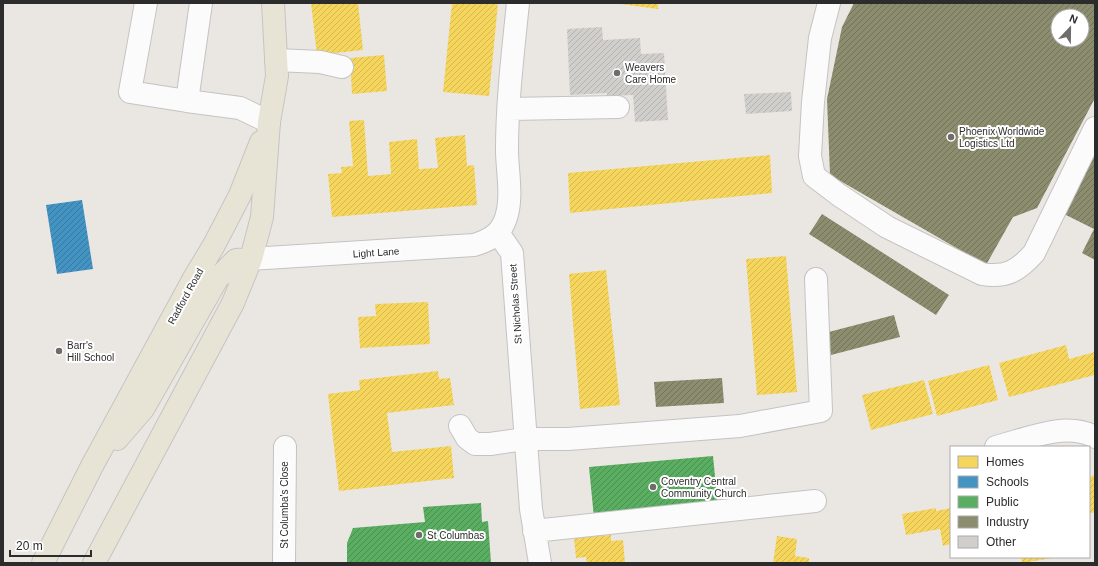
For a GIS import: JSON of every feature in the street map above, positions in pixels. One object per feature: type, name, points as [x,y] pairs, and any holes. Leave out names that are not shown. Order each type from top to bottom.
[{"type":"main road","name":"Radford Road","points":[[94,563],[233,303],[250,259],[262,217],[269,122],[278,76],[273,3]]},
{"type":"main road","name":"Radford Road","points":[[43,563],[92,466],[240,195],[269,122]]},
{"type":"main road","name":"Radford Road","points":[[92,466],[143,409],[217,280],[236,260],[250,259]]},
{"type":"street","points":[[146,3],[130,92],[240,108],[269,122]]},
{"type":"street","points":[[187,101],[200,3]]},
{"type":"street","points":[[498,233],[505,222],[508,208],[507,149],[518,3]]},
{"type":"street","points":[[829,3],[820,38],[813,102],[810,156],[814,176],[839,195],[887,227],[982,274],[998,277],[1025,263],[1034,253],[1095,128]]},
{"type":"street","points":[[276,60],[320,62],[342,68]]},
{"type":"street","points":[[509,109],[618,107]]},
{"type":"street","name":"Light Lane","points":[[250,259],[474,246],[487,241],[498,233]]},
{"type":"street","name":"St Nicholas Street","points":[[498,233],[512,254],[525,440],[534,531],[540,563]]},
{"type":"street","points":[[460,426],[467,438],[476,444],[525,440],[568,439],[740,426],[821,411],[816,280]]},
{"type":"street","points":[[1001,446],[1058,431],[1081,431],[1095,437]]},
{"type":"street","name":"St Columba's Close","points":[[284,563],[285,447]]},
{"type":"street","points":[[534,531],[815,501]]},
{"type":"building: Homes","points":[[311,3],[358,3],[363,50],[317,55]]},
{"type":"building: Homes","points":[[452,3],[498,3],[489,96],[443,92]]},
{"type":"building: Homes","points":[[613,3],[658,3],[658,9]]},
{"type":"building: Homes","points":[[384,55],[387,91],[352,94],[350,58]]},
{"type":"building: Homes","points":[[364,120],[368,176],[391,174],[389,142],[417,139],[419,169],[438,168],[435,138],[465,135],[467,166],[474,165],[477,205],[332,217],[328,174],[342,173],[341,167],[353,166],[349,121]]},
{"type":"building: Homes","points":[[770,155],[772,193],[570,213],[568,173]]},
{"type":"building: Homes","points":[[786,256],[797,392],[757,395],[746,259]]},
{"type":"building: Homes","points":[[606,270],[620,405],[580,409],[569,274]]},
{"type":"building: Homes","points":[[428,302],[430,344],[360,348],[358,317],[376,316],[375,304]]},
{"type":"building: Homes","points":[[1066,345],[1069,359],[1095,352],[1095,375],[1009,397],[999,363]]},
{"type":"building: Homes","points":[[989,365],[998,400],[937,416],[928,381]]},
{"type":"building: Homes","points":[[438,371],[439,379],[450,378],[454,405],[387,413],[392,452],[451,446],[454,478],[339,491],[328,394],[360,390],[359,380]]},
{"type":"building: Homes","points":[[924,380],[933,414],[871,430],[862,395]]},
{"type":"building: Homes","points":[[1095,475],[1095,512],[1090,514],[1090,477]]},
{"type":"building: Homes","points":[[936,508],[936,511],[950,508],[950,544],[943,546],[940,529],[906,535],[902,514]]},
{"type":"building: Homes","points":[[611,535],[611,541],[623,540],[625,563],[587,563],[586,557],[576,558],[574,538]]},
{"type":"building: Homes","points":[[777,536],[797,539],[795,556],[809,558],[809,563],[773,563]]},
{"type":"building: Homes","points":[[1021,558],[1052,558],[1022,563]]},
{"type":"building: Schools","points":[[82,200],[93,269],[57,274],[46,205]]},
{"type":"building: Public","name":"Coventry Central Community Church","points":[[713,456],[718,507],[594,518],[589,467]]},
{"type":"building: Public","name":"St Columbas","points":[[481,503],[482,522],[488,521],[491,563],[347,563],[347,543],[353,528],[425,522],[423,507]]},
{"type":"building: Industry","name":"Phoenix Worldwide Logistics Ltd","points":[[854,3],[1095,3],[1095,98],[1037,208],[1013,217],[986,265],[830,175],[827,99],[842,27]]},
{"type":"building: Industry","points":[[1095,154],[1095,260],[1082,253],[1094,229],[1064,214]]},
{"type":"building: Industry","points":[[822,214],[949,295],[936,315],[809,234]]},
{"type":"building: Industry","points":[[894,315],[900,337],[831,355],[825,333]]},
{"type":"building: Industry","points":[[722,378],[724,403],[656,407],[654,382]]},
{"type":"building: Other","name":"Weavers Care Home","points":[[602,27],[603,40],[640,38],[641,54],[664,53],[668,120],[635,122],[633,95],[607,96],[607,93],[570,95],[567,29]]},
{"type":"building: Other","points":[[791,92],[792,111],[746,114],[744,94]]},
{"type":"place","name":"Weavers Care Home","points":[[617,73]]},
{"type":"place","name":"Phoenix Worldwide Logistics Ltd","points":[[951,137]]},
{"type":"place","name":"Barr's Hill School","points":[[59,351]]},
{"type":"place","name":"Coventry Central Community Church","points":[[653,487]]},
{"type":"place","name":"St Columbas","points":[[419,535]]}]
